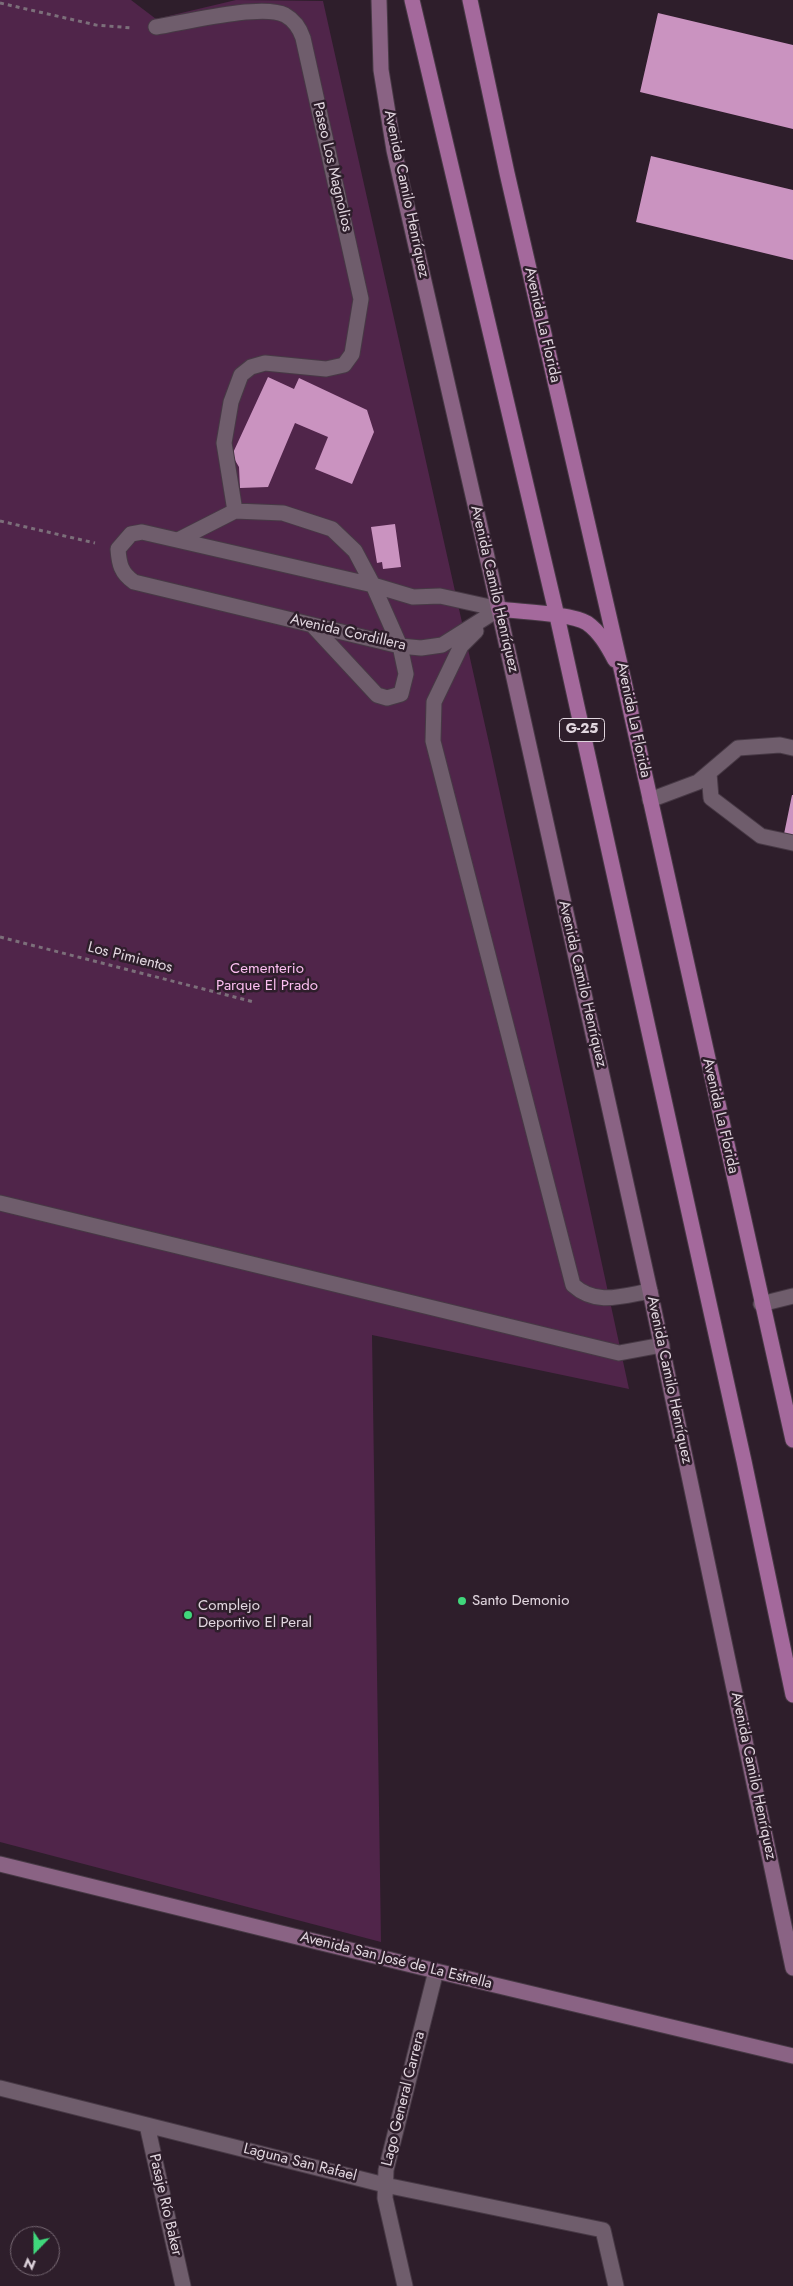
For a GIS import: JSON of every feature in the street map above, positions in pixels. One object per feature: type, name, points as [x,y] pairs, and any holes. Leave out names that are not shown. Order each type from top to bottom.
[{"type":"main road","name":"G-25","points":[[412,0],[557,616],[740,1442],[793,1695]]},
{"type":"main road","name":"Avenida La Florida","points":[[470,0],[507,173],[623,677],[793,1440]]},
{"type":"main road","points":[[499,609],[573,618],[587,623],[608,648],[623,677]]},
{"type":"street","name":"Avenida Camilo Henríquez","points":[[379,0],[381,70],[394,150],[499,609],[650,1291],[793,1968]]},
{"type":"street","name":"Paseo Los Magnolios","points":[[156,28],[251,10],[284,14],[299,28],[303,38],[361,299],[352,354],[344,365],[326,369],[265,363],[251,366],[241,375],[230,402],[224,443],[235,511]]},
{"type":"street","points":[[180,539],[235,511],[283,512],[332,529],[355,551],[400,646],[406,674],[401,694],[387,698],[377,695],[313,626]]},
{"type":"street","points":[[118,548],[131,534],[142,532],[180,539],[412,597],[440,596],[499,609]]},
{"type":"street","name":"Avenida Cordillera","points":[[118,548],[119,563],[124,575],[134,582],[400,646],[421,648],[442,645],[499,609]]},
{"type":"street","points":[[499,609],[461,646],[434,702],[433,741],[573,1285],[581,1293],[598,1299],[650,1291]]},
{"type":"street","points":[[650,800],[687,784],[698,782],[738,748],[780,745],[793,748]]},
{"type":"street","points":[[709,773],[710,798],[761,836],[793,843]]},
{"type":"street","points":[[0,1203],[619,1353],[662,1346]]},
{"type":"street","points":[[762,1304],[793,1296]]},
{"type":"street","name":"Avenida San José de La Estrella","points":[[0,1864],[793,2056]]},
{"type":"street","name":"Lago General Carrera","points":[[405,2286],[388,2211],[385,2184],[389,2155],[436,1971]]},
{"type":"street","name":"Laguna San Rafael","points":[[0,2088],[385,2184],[603,2230],[616,2286]]},
{"type":"street","name":"Pasaje Río Baker","points":[[147,2125],[183,2286]]},
{"type":"path","points":[[0,3],[96,25],[118,28],[156,28]]},
{"type":"path","points":[[0,521],[118,548]]},
{"type":"path","name":"Los Pimientos","points":[[0,937],[254,1002]]},
{"type":"green space","name":"Cementerio Parque El Prado","points":[[0,0],[131,0],[156,19],[236,0],[323,1],[491,752],[629,1389],[372,1335],[381,1942],[0,1842]]},
{"type":"building","points":[[658,13],[793,45],[793,129],[640,92]]},
{"type":"building","points":[[651,156],[793,190],[793,260],[636,222]]},
{"type":"building","points":[[268,377],[294,389],[299,378],[367,410],[374,432],[352,484],[315,469],[328,437],[295,423],[268,487],[240,488],[239,467],[232,455]]},
{"type":"building","points":[[395,524],[401,567],[383,569],[382,562],[377,563],[371,527]]},
{"type":"building","points":[[793,795],[793,836],[784,834]]},
{"type":"place","name":"Santo Demonio","points":[[462,1601]]},
{"type":"place","name":"Complejo Deportivo El Peral","points":[[188,1615]]}]
